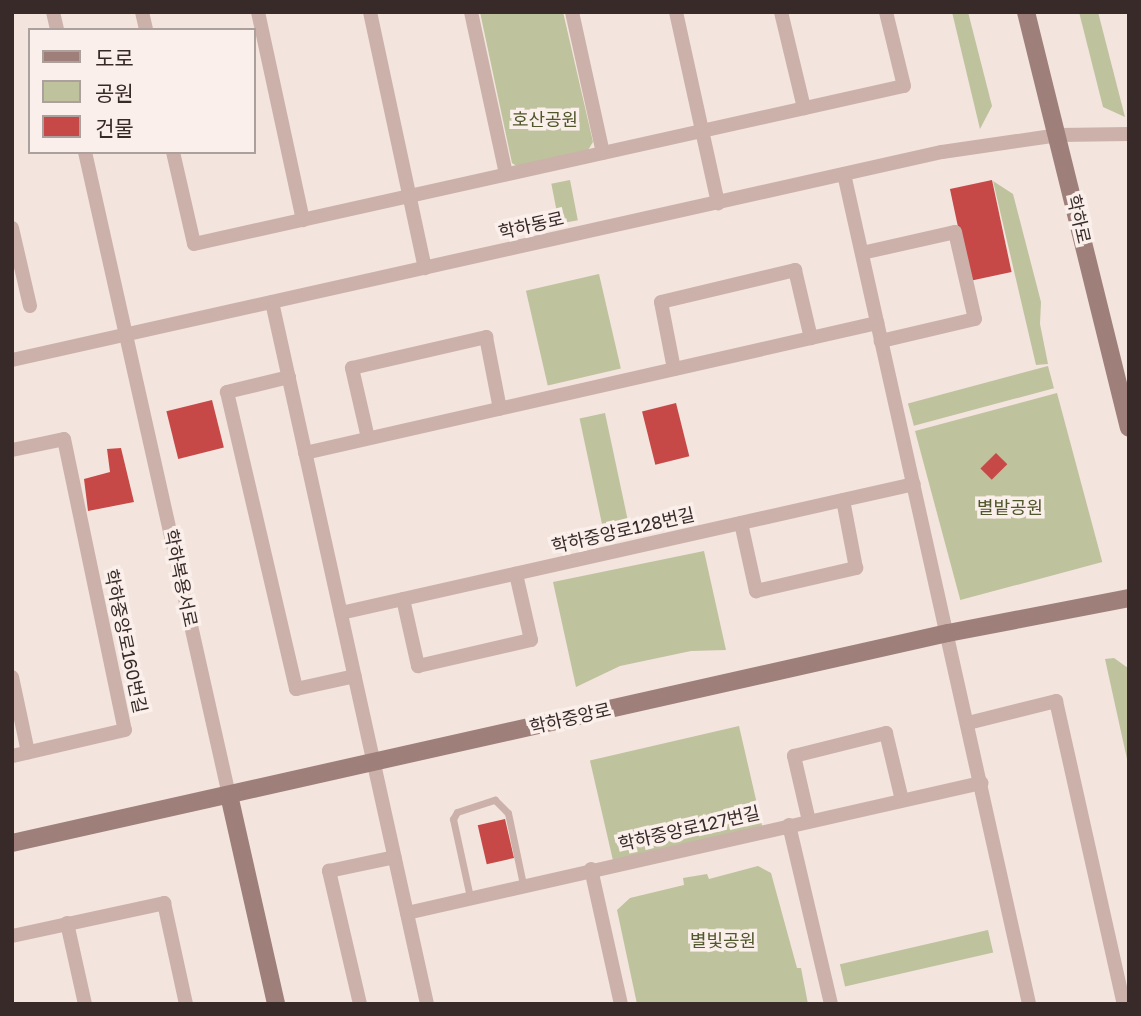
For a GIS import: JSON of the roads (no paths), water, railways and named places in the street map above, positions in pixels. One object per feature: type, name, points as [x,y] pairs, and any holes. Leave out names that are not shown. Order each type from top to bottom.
[{"type":"street","points":[[258,12],[303,220]]},
{"type":"street","points":[[370,12],[425,268]]},
{"type":"street","points":[[471,12],[506,174]]},
{"type":"street","points":[[572,12],[603,153]]},
{"type":"street","points":[[676,12],[718,203]]},
{"type":"street","points":[[781,12],[804,108]]},
{"type":"street","points":[[173,154],[194,244],[904,86],[886,12]]},
{"type":"street","name":"학하로","points":[[1026,12],[1059,135],[1129,427]]},
{"type":"street","name":"학하동로","points":[[12,360],[942,152],[1059,135],[1129,134]]},
{"type":"street","name":"학하복용서로","points":[[85,154],[276,1004]]},
{"type":"street","points":[[844,174],[1029,1004]]},
{"type":"street","points":[[12,228],[18,280],[30,306]]},
{"type":"street","points":[[862,253],[955,232],[975,319],[881,341]]},
{"type":"street","points":[[674,369],[661,302],[795,270],[811,338]]},
{"type":"street","points":[[272,302],[426,1004]]},
{"type":"street","points":[[305,453],[877,323]]},
{"type":"street","points":[[368,438],[352,368],[485,337],[500,409]]},
{"type":"street","points":[[289,377],[227,392],[296,690],[355,677]]},
{"type":"street","name":"학하중앙로160번길","points":[[12,450],[64,439],[125,730],[28,752]]},
{"type":"street","name":"학하중앙로128번길","points":[[341,613],[914,484]]},
{"type":"street","points":[[741,523],[756,591],[856,568],[843,500]]},
{"type":"street","points":[[403,599],[418,666],[531,640],[516,574]]},
{"type":"street","name":"학하중앙로","points":[[12,843],[948,633],[1129,598]]},
{"type":"street","points":[[12,677],[28,752],[12,756]]},
{"type":"street","points":[[968,723],[1056,702],[1124,1004]]},
{"type":"street","points":[[809,821],[794,756],[886,733],[902,800]]},
{"type":"street","name":"학하중앙로127번길","points":[[407,913],[523,884],[981,783]]},
{"type":"street","points":[[789,825],[831,1004]]},
{"type":"street","points":[[360,1004],[329,871],[395,857]]},
{"type":"street","points":[[591,869],[621,1004]]},
{"type":"street","points":[[12,936],[164,903],[187,1004]]},
{"type":"street","points":[[67,923],[85,1004]]},
{"type":"lane","points":[[470,897],[453,819],[457,813],[495,800],[508,813],[523,884]]},
{"type":"park label","name":"호산공원","points":[[545,119]]},
{"type":"park label","name":"별밭공원","points":[[1010,507]]},
{"type":"park label","name":"별빛공원","points":[[723,940]]}]
